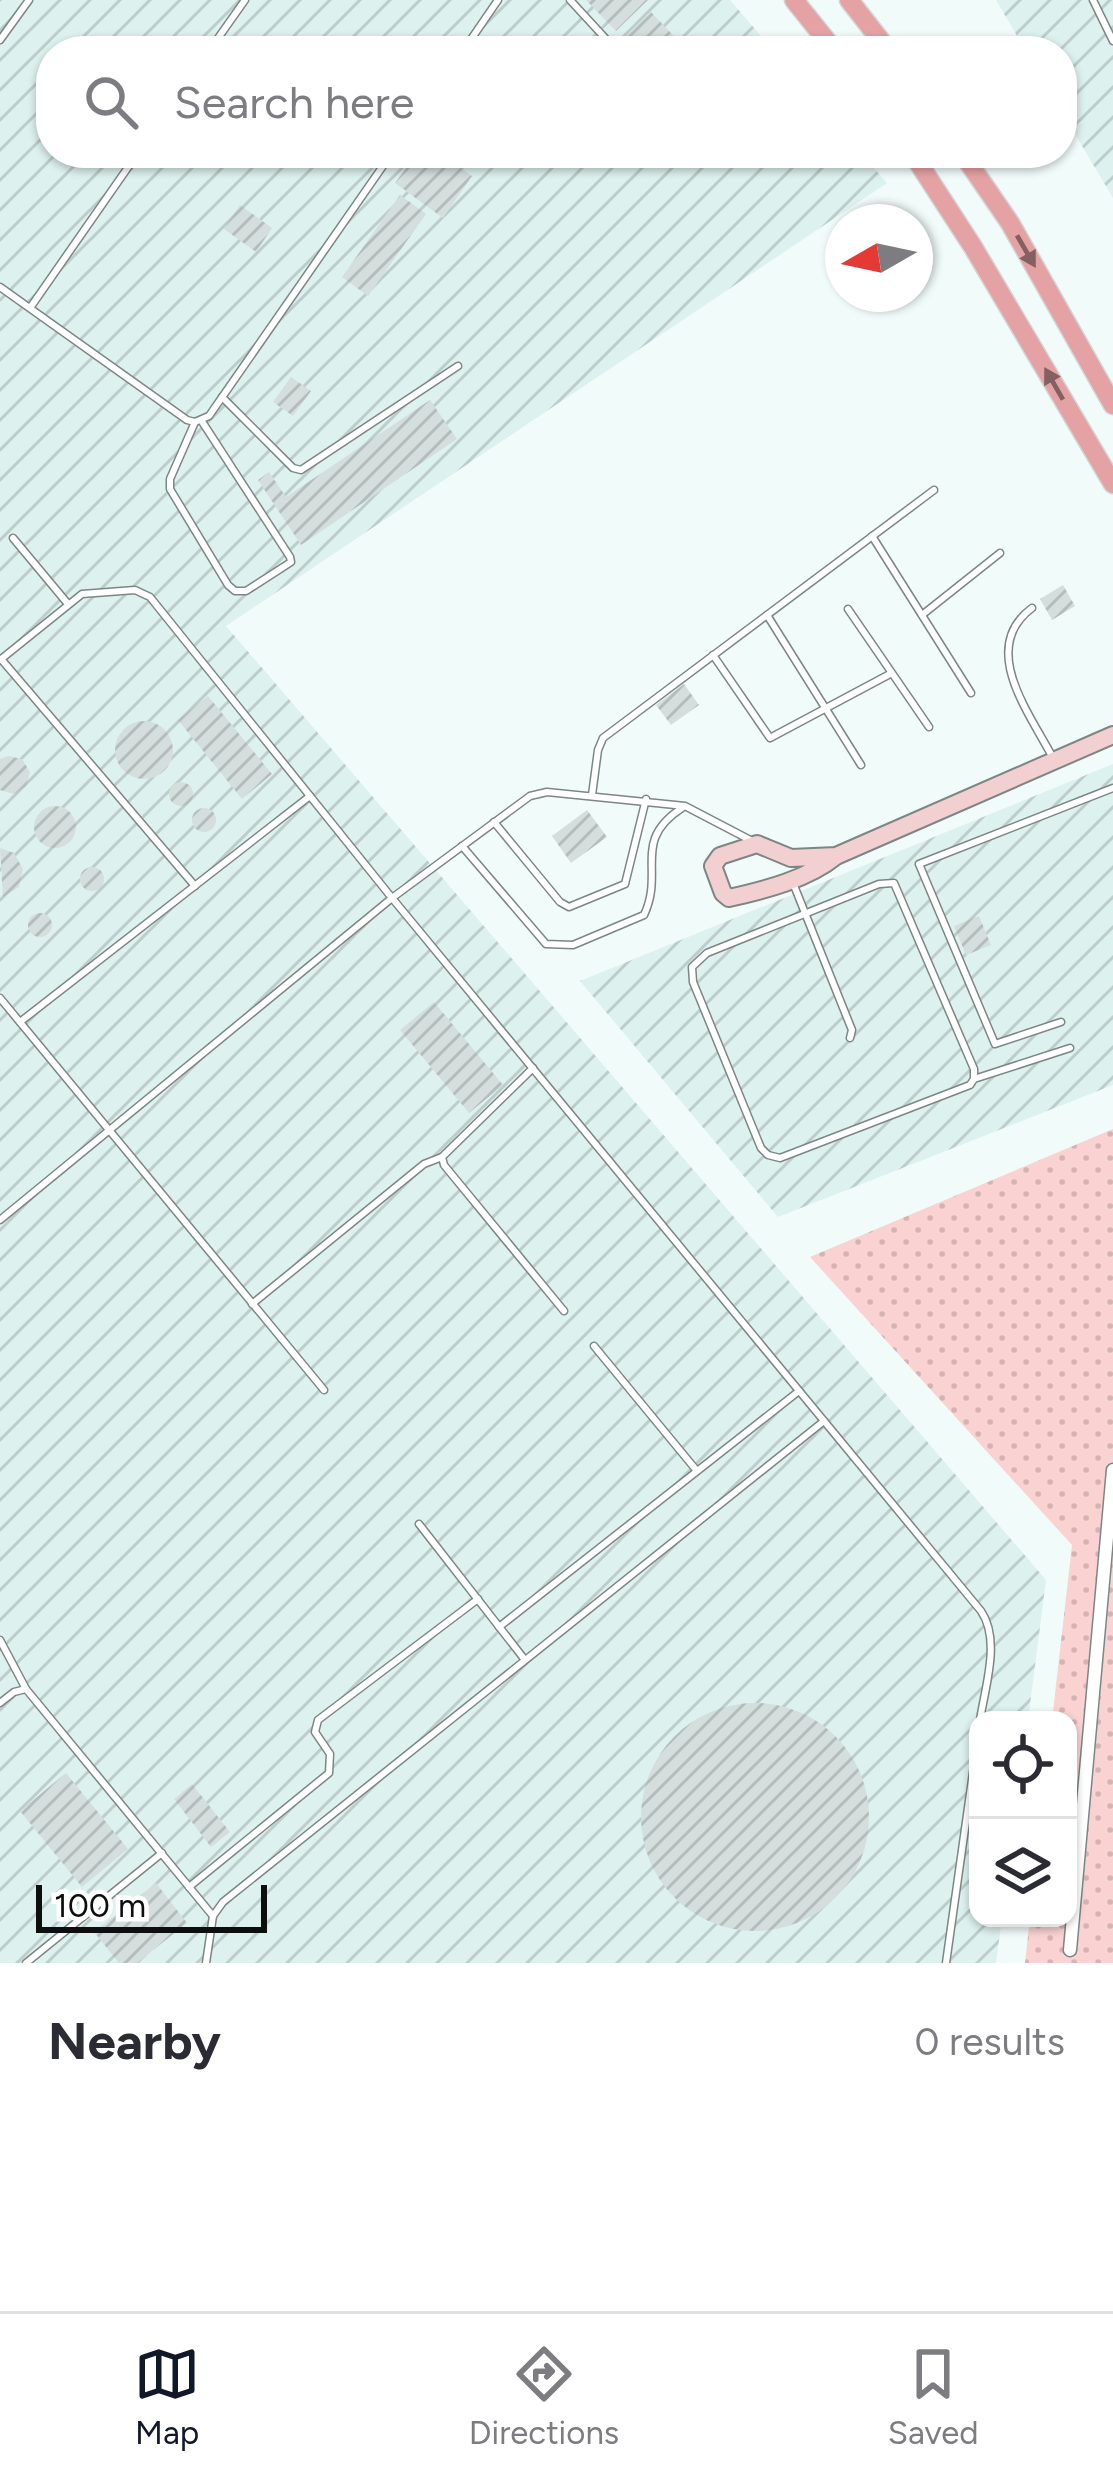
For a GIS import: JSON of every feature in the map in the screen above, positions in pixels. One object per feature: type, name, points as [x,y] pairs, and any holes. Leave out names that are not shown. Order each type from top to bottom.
[{"type":"main road","points":[[794,0],[823,36]]},
{"type":"main road","points":[[849,0],[877,36]]},
{"type":"main road","points":[[922,168],[1113,484]]},
{"type":"main road","points":[[972,168],[1010,223],[1113,405]]},
{"type":"street","points":[[836,856],[791,858],[757,844],[715,859],[713,866],[725,897],[791,879],[1113,735]]},
{"type":"street","points":[[1070,1950],[1113,1471]]},
{"type":"lane","points":[[0,40],[28,0]]},
{"type":"lane","points":[[220,36],[245,0]]},
{"type":"lane","points":[[473,36],[498,0]]},
{"type":"lane","points":[[570,0],[603,36]]},
{"type":"lane","points":[[1094,0],[1113,41]]},
{"type":"lane","points":[[30,308],[128,168]]},
{"type":"lane","points":[[198,421],[290,557],[291,562],[246,591],[228,585],[170,489],[170,479],[198,421],[222,398],[382,168]]},
{"type":"lane","points":[[0,287],[187,420],[198,421]]},
{"type":"lane","points":[[222,398],[293,468],[301,470],[458,366]]},
{"type":"lane","points":[[592,795],[603,739],[934,490]]},
{"type":"lane","points":[[872,536],[971,693]]},
{"type":"lane","points":[[13,538],[68,604]]},
{"type":"lane","points":[[922,615],[1000,553]]},
{"type":"lane","points":[[195,886],[0,660],[86,593],[144,592],[988,1622],[991,1647],[981,1711]]},
{"type":"lane","points":[[1032,608],[1022,616],[1007,645],[1007,669],[1054,761]]},
{"type":"lane","points":[[848,609],[929,727]]},
{"type":"lane","points":[[767,615],[861,765]]},
{"type":"lane","points":[[713,656],[770,738],[890,674]]},
{"type":"lane","points":[[1061,1022],[995,1044],[920,864],[1113,788]]},
{"type":"lane","points":[[0,1220],[392,898],[537,793],[685,806],[757,844]]},
{"type":"lane","points":[[20,1022],[310,796]]},
{"type":"lane","points":[[494,822],[560,902],[578,906],[625,884],[646,800]]},
{"type":"lane","points":[[462,846],[546,944],[573,945],[644,915],[650,902],[655,832],[664,819],[685,806]]},
{"type":"lane","points":[[791,879],[852,1030],[850,1038]]},
{"type":"lane","points":[[974,1079],[966,1049],[894,883],[879,884],[706,953],[692,968],[693,982],[760,1148],[768,1155],[795,1155],[974,1079],[1070,1048]]},
{"type":"lane","points":[[0,998],[324,1390]]},
{"type":"lane","points":[[252,1304],[424,1164],[442,1157],[533,1068]]},
{"type":"lane","points":[[442,1157],[564,1311]]},
{"type":"lane","points":[[594,1346],[697,1471]]},
{"type":"lane","points":[[499,1627],[799,1391]]},
{"type":"lane","points":[[206,1963],[213,1916],[224,1902],[824,1421]]},
{"type":"lane","points":[[419,1524],[525,1660]]},
{"type":"lane","points":[[189,1887],[329,1773],[330,1754],[315,1732],[318,1720],[478,1600]]},
{"type":"lane","points":[[0,1640],[26,1689],[213,1916]]},
{"type":"lane","points":[[0,1703],[26,1689]]},
{"type":"lane","points":[[946,1963],[969,1801]]},
{"type":"lane","points":[[26,1963],[162,1853]]},
{"type":"shaded area","points":[[0,0],[730,0],[761,36],[36,36],[36,168],[874,168],[887,183],[856,204],[825,204],[825,225],[226,626],[1046,1580],[1029,1711],[969,1711],[969,1927],[1001,1927],[996,1963],[0,1963]]},
{"type":"shaded area","points":[[996,0],[1113,0],[1113,198],[1077,137],[1077,36],[1017,36]]},
{"type":"shaded area","points":[[1113,764],[1113,1085],[778,1217],[580,981]]},
{"type":"shaded area","points":[[1113,1129],[1113,1963],[1025,1963],[1029,1927],[1077,1927],[1077,1711],[1053,1711],[1072,1545],[810,1257]]},
{"type":"building","points":[[586,0],[648,0],[616,31]]},
{"type":"building","points":[[651,12],[674,36],[626,36]]},
{"type":"building","points":[[406,168],[461,168],[472,176],[443,218],[395,183]]},
{"type":"building","points":[[400,195],[426,214],[368,296],[342,277]]},
{"type":"building","points":[[240,205],[272,228],[256,252],[224,229]]},
{"type":"building","points":[[291,377],[311,391],[293,416],[273,402]]},
{"type":"building","points":[[430,400],[457,439],[301,545],[258,480],[269,472],[286,497]]},
{"type":"building","points":[[1063,585],[1075,606],[1052,620],[1040,599]]},
{"type":"building","points":[[684,684],[699,705],[671,725],[656,705]]},
{"type":"building","points":[[208,696],[272,774],[242,799],[178,720]]},
{"type":"building","points":[[144,721],[165,729],[173,750],[165,771],[144,779],[123,771],[115,750],[123,729]]},
{"type":"building","points":[[0,759],[22,759],[30,772],[26,786],[14,794],[0,790]]},
{"type":"building","points":[[181,782],[193,794],[181,806],[169,794]]},
{"type":"building","points":[[55,806],[70,812],[76,827],[70,842],[55,848],[40,842],[34,827],[40,812]]},
{"type":"building","points":[[204,808],[216,820],[204,832],[192,820]]},
{"type":"building","points":[[587,810],[607,837],[571,863],[552,836]]},
{"type":"building","points":[[0,848],[14,853],[23,869],[19,887],[3,897]]},
{"type":"building","points":[[92,867],[104,879],[92,891],[80,879]]},
{"type":"building","points":[[40,913],[52,925],[40,937],[28,925]]},
{"type":"building","points":[[979,916],[991,945],[966,955],[954,926]]},
{"type":"building","points":[[434,1002],[503,1085],[469,1113],[400,1030]]},
{"type":"building","points":[[755,1703],[799,1711],[836,1736],[861,1773],[869,1817],[861,1861],[836,1898],[799,1923],[755,1931],[711,1923],[674,1898],[649,1861],[641,1817],[649,1773],[674,1736],[711,1711]]},
{"type":"building","points":[[66,1773],[128,1849],[82,1887],[20,1811]]},
{"type":"building","points":[[192,1784],[230,1832],[211,1847],[174,1799]]},
{"type":"building","points":[[156,1883],[187,1923],[137,1963],[119,1963],[94,1932]]}]
